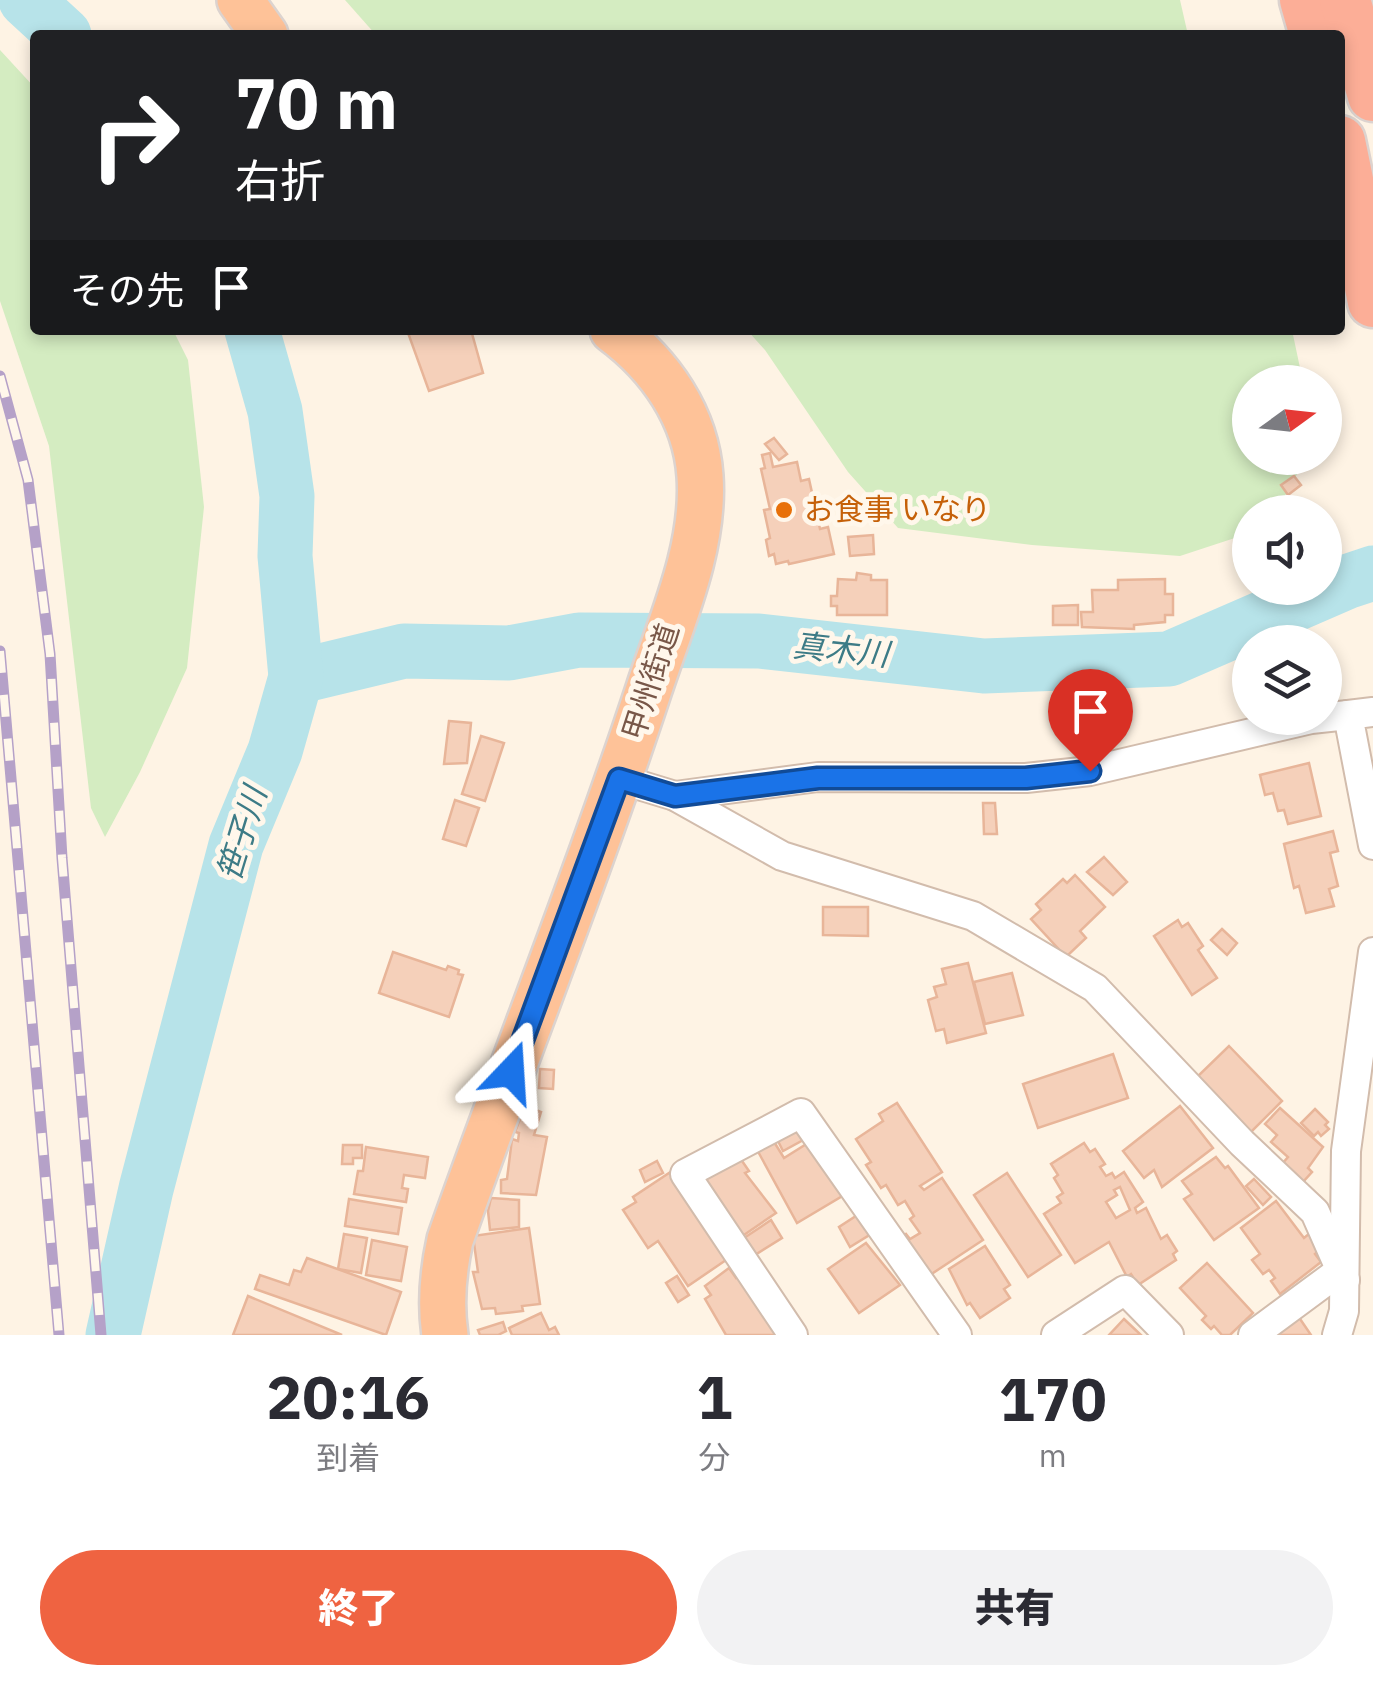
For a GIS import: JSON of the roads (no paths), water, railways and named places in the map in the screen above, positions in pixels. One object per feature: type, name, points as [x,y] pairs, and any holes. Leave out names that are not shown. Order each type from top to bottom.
[{"type":"highway","points":[[240,0],[261,30]]},
{"type":"highway","points":[[1305,0],[1313,30]]},
{"type":"highway","points":[[1345,0],[1373,96]]},
{"type":"highway","points":[[1345,165],[1373,302]]},
{"type":"highway","name":"甲州街道","points":[[445,1335],[443,1271],[450,1240],[625,762],[690,565],[700,476],[694,444],[683,412],[664,379],[640,350],[620,335]]},
{"type":"street","points":[[675,796],[818,778],[1026,778],[1090,771],[1310,719],[1361,714],[1373,845]]},
{"type":"street","points":[[625,762],[675,796],[782,856],[972,916],[1095,988],[1242,1143],[1315,1212],[1343,1275]]},
{"type":"street","points":[[1336,1335],[1344,1311],[1346,1151],[1373,952]]},
{"type":"street","points":[[793,1335],[685,1174],[801,1113],[957,1335]]},
{"type":"street","points":[[1253,1335],[1343,1275]]},
{"type":"street","points":[[1056,1335],[1125,1290],[1169,1335]]},
{"type":"waterway","name":"笹子川","points":[[26,0],[59,30]]},
{"type":"waterway","name":"笹子川","points":[[113,1335],[146,1189],[236,845],[275,751],[296,677],[285,556],[287,496],[275,411],[253,335]]},
{"type":"waterway","name":"真木川","points":[[296,677],[404,651],[509,653],[579,640],[759,641],[984,666],[1169,659],[1373,573]]},
{"type":"railway","points":[[0,376],[28,480],[50,654],[62,858],[101,1335]]},
{"type":"railway","points":[[0,651],[59,1335]]},
{"type":"place","name":"お食事 いなり","points":[[784,510]]}]
